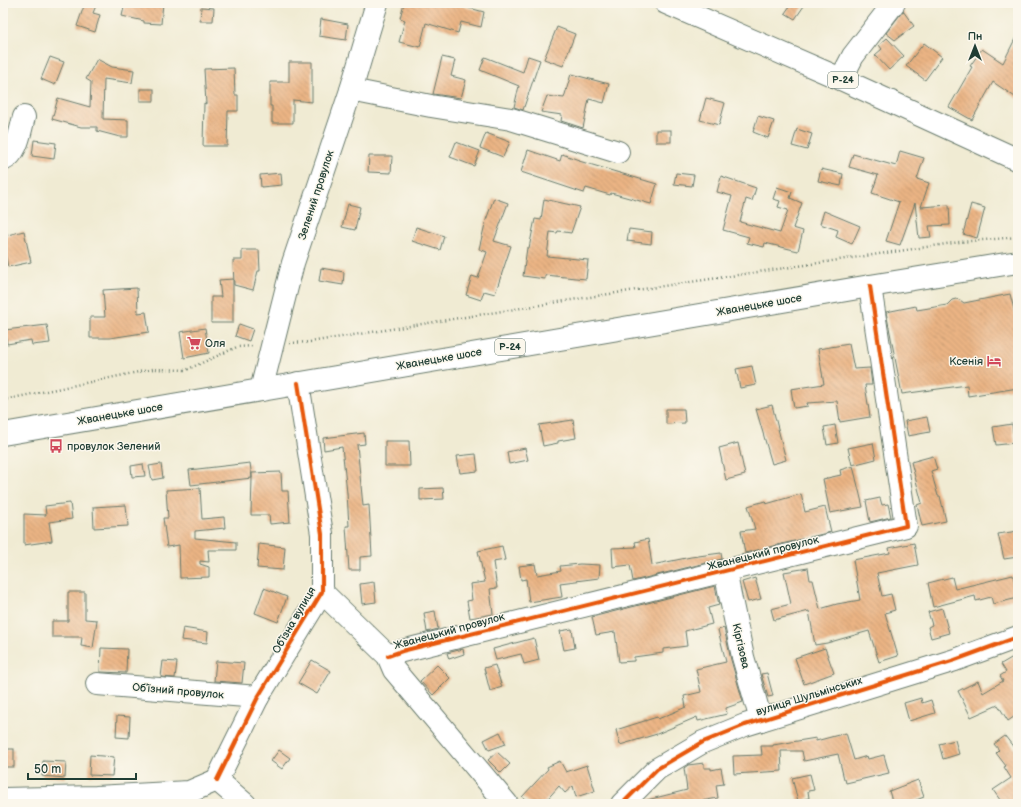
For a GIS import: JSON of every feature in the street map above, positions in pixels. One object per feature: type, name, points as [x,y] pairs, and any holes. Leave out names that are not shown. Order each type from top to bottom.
[{"type":"street","name":"Зелений провулок","points":[[261,390],[293,263],[351,90],[377,3]]},
{"type":"street","name":"Р-24","points":[[666,3],[841,79],[1018,160]]},
{"type":"street","points":[[841,79],[853,56],[894,3]]},
{"type":"street","points":[[351,90],[431,106],[512,119],[618,152]]},
{"type":"street","points":[[3,160],[9,157],[13,151],[24,117]]},
{"type":"street","name":"Жванецьке шосе","points":[[3,434],[1018,262]]},
{"type":"street","name":"Жванецький провулок","points":[[388,656],[402,651],[906,526],[870,286]]},
{"type":"street","name":"Обʼїзна вулиця","points":[[217,780],[258,697],[322,592],[322,534],[298,383]]},
{"type":"street","name":"Кіргізова","points":[[725,571],[743,657],[762,720]]},
{"type":"street","name":"Обʼїзна вулиця","points":[[322,592],[388,656],[394,670],[508,804]]},
{"type":"street","name":"вулиця Шульмінських","points":[[622,804],[657,769],[703,742],[745,725],[955,660],[1018,637]]},
{"type":"street","name":"Обʼїзний провулок","points":[[97,684],[258,697]]},
{"type":"street","points":[[3,799],[95,800],[189,792],[217,780],[245,804]]},
{"type":"path","points":[[3,400],[153,369],[186,370],[237,347],[310,342],[596,296],[952,243],[1018,237]]},
{"type":"building","points":[[85,3],[97,3],[93,13],[100,15],[95,32],[77,26]]},
{"type":"building","points":[[125,3],[163,3],[161,24],[144,23],[144,21],[122,16]]},
{"type":"building","points":[[404,3],[463,3],[462,6],[484,12],[481,27],[461,22],[458,33],[426,23],[420,47],[399,42],[405,20],[400,18]]},
{"type":"building","points":[[792,3],[806,3],[795,19],[785,13]]},
{"type":"building","points":[[201,7],[214,8],[213,21],[200,21]]},
{"type":"building","points":[[903,11],[914,26],[895,40],[886,33]]},
{"type":"building","points":[[321,19],[348,24],[346,40],[319,36]]},
{"type":"building","points":[[557,27],[575,34],[563,66],[544,59]]},
{"type":"building","points":[[1018,33],[1018,99],[993,82],[972,120],[949,107],[972,67],[970,66],[982,49],[1003,63]]},
{"type":"building","points":[[887,38],[904,56],[889,70],[875,55],[882,49],[879,45]]},
{"type":"building","points":[[924,43],[942,57],[925,80],[906,66]]},
{"type":"building","points":[[528,56],[540,60],[523,110],[514,107],[519,86],[480,70],[485,57],[523,72]]},
{"type":"building","points":[[50,57],[64,62],[55,85],[41,79]]},
{"type":"building","points":[[442,57],[455,60],[451,76],[466,80],[461,98],[433,94]]},
{"type":"building","points":[[97,59],[112,67],[134,70],[132,83],[104,79],[103,119],[128,120],[128,137],[120,137],[97,131],[97,127],[81,127],[52,119],[58,98],[90,107],[91,82],[86,79]]},
{"type":"building","points":[[289,62],[312,62],[312,102],[293,100],[293,123],[272,123],[270,82],[289,82]]},
{"type":"building","points":[[234,68],[235,95],[238,95],[238,111],[228,111],[227,146],[203,146],[204,103],[206,104],[204,69]]},
{"type":"building","points":[[571,74],[609,84],[604,103],[589,99],[583,128],[561,121],[562,115],[541,112],[547,96],[564,98]]},
{"type":"building","points":[[140,89],[154,89],[154,101],[140,101]]},
{"type":"building","points":[[706,98],[725,103],[719,125],[700,120]]},
{"type":"building","points":[[758,116],[774,121],[768,138],[753,132]]},
{"type":"building","points":[[797,129],[812,134],[807,150],[792,146]]},
{"type":"building","points":[[656,130],[671,130],[671,142],[656,142]]},
{"type":"building","points":[[486,133],[510,142],[503,157],[480,148]]},
{"type":"building","points":[[34,140],[56,143],[54,159],[32,156]]},
{"type":"building","points":[[456,142],[480,151],[474,166],[450,157]]},
{"type":"building","points":[[528,150],[560,161],[562,154],[579,161],[657,184],[651,204],[586,188],[584,193],[521,172]]},
{"type":"building","points":[[900,151],[924,158],[917,179],[929,183],[921,207],[949,205],[950,225],[929,226],[931,237],[919,238],[915,203],[900,245],[886,241],[899,202],[872,193],[878,175],[849,167],[853,154],[896,166]]},
{"type":"building","points":[[369,156],[392,156],[391,173],[368,172]]},
{"type":"building","points":[[821,169],[843,174],[841,186],[818,181]]},
{"type":"building","points":[[281,173],[282,185],[261,187],[260,175]]},
{"type":"building","points":[[676,173],[694,175],[692,186],[674,184]]},
{"type":"building","points":[[721,176],[756,188],[752,201],[746,199],[740,222],[780,233],[788,210],[778,207],[780,201],[773,199],[777,187],[792,192],[790,198],[802,203],[793,228],[803,231],[798,251],[765,243],[764,247],[747,243],[749,237],[723,230],[732,196],[717,192]]},
{"type":"building","points":[[494,198],[508,203],[494,241],[511,246],[495,294],[484,291],[481,300],[466,295],[472,276],[478,278],[487,252],[479,249],[486,220]]},
{"type":"building","points":[[544,199],[580,207],[571,233],[558,231],[557,233],[550,232],[547,256],[588,260],[586,279],[545,275],[545,279],[523,276],[527,248],[529,248],[535,219],[541,220]]},
{"type":"building","points":[[348,204],[360,207],[355,230],[342,227]]},
{"type":"building","points":[[971,204],[985,208],[977,238],[963,234]]},
{"type":"building","points":[[824,211],[860,226],[852,244],[836,237],[838,230],[820,224]]},
{"type":"building","points":[[416,227],[444,236],[440,250],[412,241]]},
{"type":"building","points":[[629,229],[652,232],[651,244],[627,241]]},
{"type":"building","points":[[24,231],[31,262],[8,267],[3,244],[3,236]]},
{"type":"building","points":[[242,250],[259,250],[260,271],[258,271],[253,290],[234,285],[233,260],[242,260]]},
{"type":"building","points":[[321,268],[344,272],[343,285],[319,281]]},
{"type":"building","points":[[233,279],[233,323],[211,323],[211,297],[221,297],[219,280]]},
{"type":"building","points":[[137,288],[138,313],[146,312],[149,332],[110,338],[90,338],[90,317],[105,317],[103,290]]},
{"type":"building","points":[[1010,294],[1018,322],[1018,388],[968,396],[967,385],[902,394],[886,312],[916,306],[917,310],[947,305],[952,300],[956,299],[964,303]]},
{"type":"building","points":[[239,324],[253,329],[249,341],[235,336]]},
{"type":"building","points":[[47,325],[50,343],[32,345],[31,340],[7,344],[5,330]]},
{"type":"building","points":[[205,328],[209,353],[184,358],[180,332]]},
{"type":"building","points":[[849,344],[854,369],[870,368],[872,385],[865,385],[870,417],[840,422],[837,401],[807,403],[808,406],[794,408],[791,389],[824,384],[818,349]]},
{"type":"building","points":[[752,366],[756,385],[740,388],[736,369]]},
{"type":"building","points":[[772,405],[786,460],[772,464],[756,409]]},
{"type":"building","points":[[666,409],[684,409],[685,423],[666,424]]},
{"type":"building","points":[[927,417],[930,432],[908,436],[905,421]]},
{"type":"building","points":[[573,420],[576,438],[558,441],[558,443],[543,446],[539,425]]},
{"type":"building","points":[[1012,424],[1015,443],[996,445],[993,427]]},
{"type":"building","points":[[835,425],[838,443],[827,445],[824,427]]},
{"type":"building","points":[[364,433],[365,444],[357,445],[363,506],[369,505],[372,556],[360,557],[360,570],[349,570],[346,526],[349,526],[342,447],[324,450],[323,438]]},
{"type":"building","points":[[385,441],[409,441],[410,466],[385,466]]},
{"type":"building","points":[[738,443],[745,475],[726,480],[719,448]]},
{"type":"building","points":[[873,443],[876,459],[852,465],[848,448]]},
{"type":"building","points":[[525,448],[528,460],[509,464],[507,452]]},
{"type":"building","points":[[476,454],[478,471],[460,473],[457,456]]},
{"type":"building","points":[[933,456],[937,469],[931,471],[938,496],[940,496],[946,521],[922,526],[917,505],[922,503],[911,462]]},
{"type":"building","points":[[250,463],[252,478],[191,485],[189,470]]},
{"type":"building","points":[[143,464],[145,476],[132,477],[131,466]]},
{"type":"building","points":[[161,464],[163,478],[152,480],[149,466]]},
{"type":"building","points":[[853,466],[863,507],[830,513],[823,479],[841,475],[840,470]]},
{"type":"building","points":[[281,472],[282,491],[288,491],[290,522],[270,524],[269,515],[251,515],[252,473]]},
{"type":"building","points":[[200,488],[202,519],[224,517],[225,528],[195,531],[195,538],[236,542],[236,550],[208,550],[209,562],[200,561],[200,564],[209,567],[209,577],[180,578],[179,545],[167,547],[163,518],[168,518],[166,490]]},
{"type":"building","points":[[443,488],[444,499],[420,500],[420,489]]},
{"type":"building","points":[[801,494],[805,512],[825,507],[831,532],[745,553],[741,531],[755,529],[748,506],[765,501],[766,504]]},
{"type":"building","points":[[880,498],[882,505],[888,504],[891,517],[870,522],[866,501]]},
{"type":"building","points":[[70,503],[72,519],[49,522],[52,541],[24,545],[24,514],[46,515],[45,506]]},
{"type":"building","points":[[126,505],[128,526],[94,528],[93,507]]},
{"type":"building","points":[[1018,531],[1018,557],[1004,559],[998,534]]},
{"type":"building","points":[[648,539],[652,565],[721,553],[722,559],[633,581],[630,565],[613,567],[612,548],[636,547],[635,542]]},
{"type":"building","points":[[914,543],[918,565],[877,573],[882,596],[891,594],[895,610],[885,613],[898,656],[879,662],[869,631],[815,645],[809,611],[774,620],[771,609],[791,604],[784,572],[808,568],[810,580],[813,580],[820,609],[860,600],[853,560],[890,553],[889,548]]},
{"type":"building","points":[[259,544],[285,547],[283,570],[257,568]]},
{"type":"building","points":[[502,546],[505,560],[493,562],[497,588],[490,589],[493,614],[470,618],[467,601],[472,600],[470,584],[485,582],[478,551]]},
{"type":"building","points":[[535,564],[537,575],[561,571],[560,566],[580,564],[600,565],[599,578],[560,583],[562,597],[529,602],[526,579],[521,580],[519,566]]},
{"type":"building","points":[[1013,575],[1015,585],[1018,584],[1018,598],[993,604],[991,597],[976,601],[975,596],[933,607],[928,583],[952,577],[955,589]]},
{"type":"building","points":[[755,578],[761,599],[748,602],[742,582]]},
{"type":"building","points":[[374,582],[376,602],[362,604],[360,584]]},
{"type":"building","points":[[715,586],[719,605],[708,608],[712,624],[685,631],[687,646],[663,649],[663,653],[634,657],[634,661],[619,662],[615,632],[596,635],[592,617]]},
{"type":"building","points":[[264,588],[287,597],[278,622],[255,613]]},
{"type":"building","points":[[68,592],[85,592],[85,619],[97,620],[93,648],[81,646],[82,637],[52,637],[52,621],[68,621]]},
{"type":"building","points":[[942,608],[949,633],[931,638],[928,627],[932,625],[928,612]]},
{"type":"building","points":[[435,611],[438,629],[427,632],[424,613]]},
{"type":"building","points":[[183,628],[208,632],[207,643],[181,640]]},
{"type":"building","points":[[724,628],[743,702],[726,708],[727,714],[698,721],[697,717],[657,734],[620,745],[616,730],[657,717],[658,719],[686,707],[684,696],[701,692],[696,669],[726,662],[718,630]]},
{"type":"building","points":[[572,629],[575,648],[564,650],[560,631]]},
{"type":"building","points":[[534,638],[539,660],[524,664],[521,654],[496,660],[493,649]]},
{"type":"building","points":[[101,648],[127,649],[126,673],[100,672]]},
{"type":"building","points":[[825,648],[834,673],[804,684],[795,658]]},
{"type":"building","points":[[463,649],[464,654],[449,659],[447,653]]},
{"type":"building","points":[[1018,654],[1018,714],[1008,721],[998,705],[971,717],[958,691],[978,681],[983,693],[1003,681],[1000,676],[1006,672],[1001,664]]},
{"type":"building","points":[[312,660],[331,671],[317,694],[298,683]]},
{"type":"building","points":[[163,661],[177,662],[175,678],[161,677]]},
{"type":"building","points":[[216,661],[244,663],[242,683],[214,681]]},
{"type":"building","points":[[437,665],[450,678],[433,695],[420,681]]},
{"type":"building","points":[[495,665],[502,687],[490,691],[484,668]]},
{"type":"building","points":[[767,673],[773,696],[768,697],[761,674]]},
{"type":"building","points":[[921,698],[922,703],[931,700],[935,713],[909,721],[904,703]]},
{"type":"building","points":[[117,716],[130,717],[129,738],[116,737]]},
{"type":"building","points":[[500,732],[506,744],[489,750],[484,740]]},
{"type":"building","points":[[846,733],[854,760],[867,756],[868,759],[884,755],[889,773],[846,783],[838,754],[804,761],[802,751],[781,751],[782,771],[734,774],[733,756],[762,755],[761,746],[773,746],[816,738],[816,741]]},
{"type":"building","points":[[1005,736],[1018,753],[1018,804],[1003,804],[993,790],[1011,778],[1004,767],[1006,766],[996,753],[999,750],[994,744]]},
{"type":"building","points":[[955,740],[959,754],[943,759],[939,744]]},
{"type":"building","points":[[3,749],[14,749],[14,767],[3,767]]},
{"type":"building","points":[[279,750],[290,758],[282,769],[271,761]]},
{"type":"building","points":[[497,752],[510,764],[501,773],[488,760]]},
{"type":"building","points":[[90,755],[114,757],[112,776],[89,775]]},
{"type":"building","points":[[43,761],[66,762],[65,778],[42,776]]},
{"type":"building","points":[[560,761],[566,772],[587,765],[595,791],[576,797],[573,786],[565,793],[559,786],[543,804],[531,804],[522,797],[548,769],[547,767]]},
{"type":"building","points":[[704,763],[704,768],[711,768],[711,770],[721,768],[724,784],[716,785],[718,798],[684,804],[648,804],[647,800],[687,790],[684,768],[688,765]]},
{"type":"building","points":[[810,774],[814,790],[808,791],[809,798],[798,801],[792,778]]},
{"type":"building","points":[[918,780],[924,797],[906,804],[893,804],[889,791]]},
{"type":"cycle path","points":[[388,656],[402,651],[906,526],[870,286]]},
{"type":"cycle path","points":[[217,780],[258,697],[322,592],[322,534],[298,383]]},
{"type":"cycle path","points":[[622,804],[657,769],[703,742],[745,725],[955,660],[1018,637]]},
{"type":"place","name":"Оля","points":[[194,343]]},
{"type":"place","name":"Ксенія","points":[[994,361]]},
{"type":"place","name":"провулок Зелений","points":[[56,446]]}]
